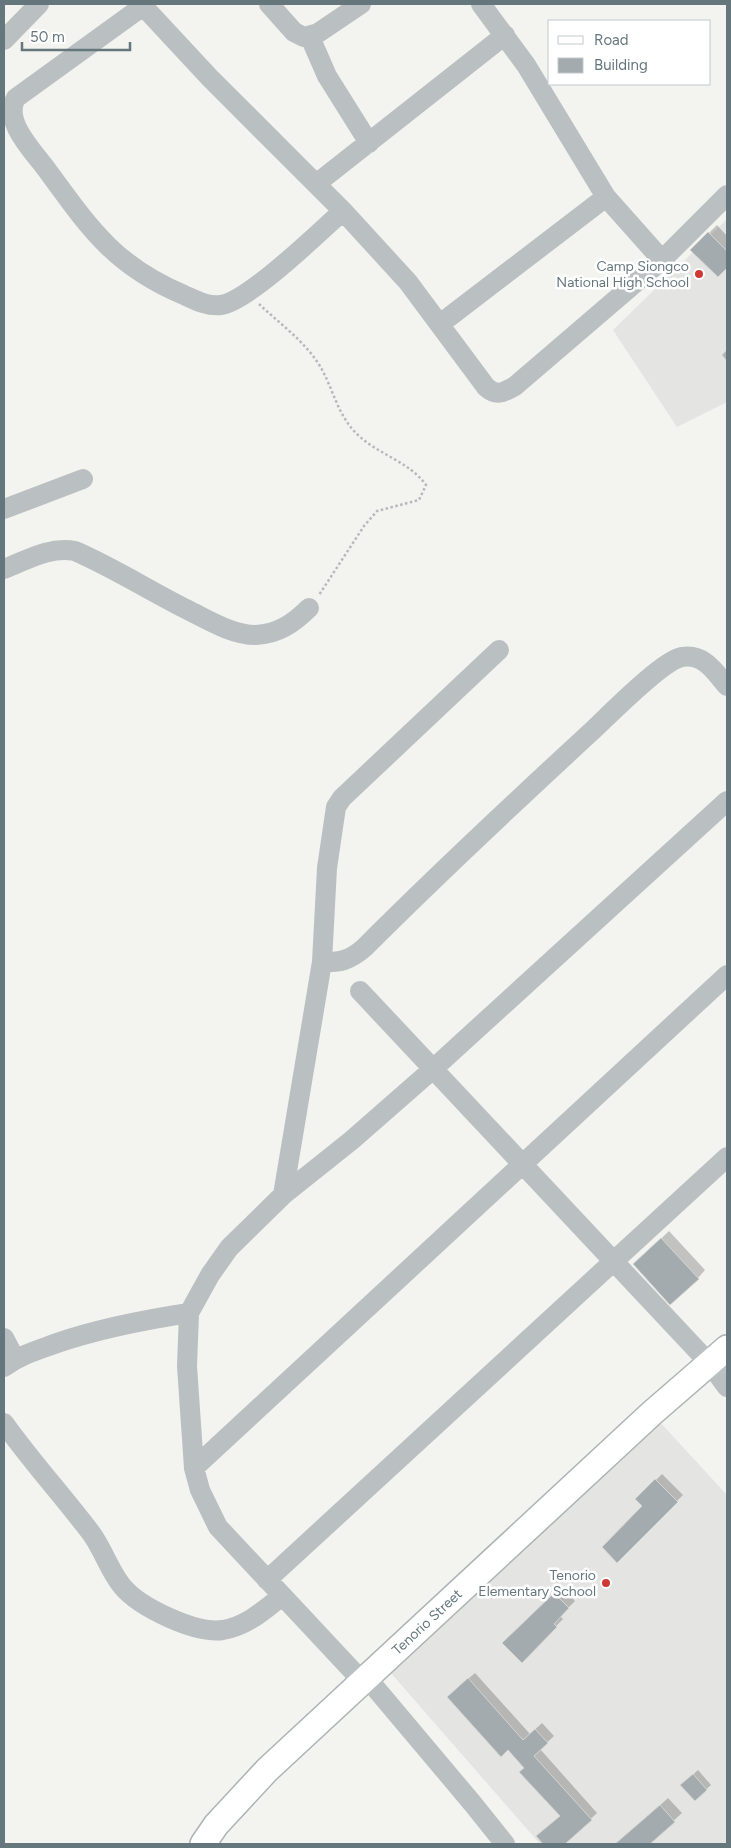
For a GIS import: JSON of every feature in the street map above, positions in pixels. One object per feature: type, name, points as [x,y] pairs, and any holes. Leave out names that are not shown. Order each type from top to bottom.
[{"type":"main road","name":"Tenorio Street","points":[[203,1844],[216,1825],[267,1770],[652,1413],[719,1356]]},
{"type":"street","points":[[4,40],[39,4]]},
{"type":"street","points":[[269,4],[298,35],[310,37],[361,4]]},
{"type":"street","points":[[481,4],[505,35],[556,111],[606,197],[662,260]]},
{"type":"street","points":[[343,211],[270,275],[246,293],[222,305],[206,304],[147,278],[129,265],[90,229],[16,125],[12,110],[16,98],[145,5],[210,78],[343,211],[408,282],[486,387],[493,393],[500,393],[515,386],[662,260],[727,195]]},
{"type":"street","points":[[316,184],[505,35]]},
{"type":"street","points":[[310,37],[326,76],[368,143]]},
{"type":"street","points":[[440,324],[606,197]]},
{"type":"street","points":[[4,509],[83,479]]},
{"type":"street","points":[[4,569],[48,551],[62,548],[75,551],[209,621],[236,632],[254,635],[275,632],[294,623],[309,608]]},
{"type":"street","points":[[283,1194],[322,962],[327,868],[336,807],[342,798],[499,650]]},
{"type":"street","points":[[322,962],[348,960],[364,948],[475,840],[629,697],[671,661],[688,656],[701,659],[710,665],[727,686]]},
{"type":"street","points":[[505,1844],[473,1804],[365,1680],[282,1596],[218,1527],[200,1490],[194,1468],[187,1366],[189,1314],[210,1275],[229,1248],[283,1194],[352,1140],[433,1070],[727,801]]},
{"type":"street","points":[[194,1468],[727,975]]},
{"type":"street","points":[[360,991],[433,1070],[524,1163],[612,1262],[719,1356],[727,1387]]},
{"type":"street","points":[[267,1580],[727,1157]]},
{"type":"street","points":[[4,1338],[9,1362],[112,1326],[189,1314]]},
{"type":"street","points":[[4,1423],[92,1535],[120,1584],[133,1598],[150,1610],[199,1627],[222,1630],[253,1618],[282,1596]]},
{"type":"path","points":[[246,293],[302,342],[318,363],[346,422],[356,434],[379,452],[419,475],[426,485],[419,500],[377,512],[364,526],[329,581],[309,608]]},
{"type":"shaded area","name":"Camp Siongco National High School","points":[[727,219],[727,402],[677,427],[613,330]]},
{"type":"shaded area","name":"Tenorio Elementary School","points":[[658,1420],[727,1495],[727,1844],[540,1844],[390,1672]]},
{"type":"building","points":[[708,232],[727,251],[727,268],[718,277],[690,250]]},
{"type":"building","points":[[661,1238],[699,1279],[670,1305],[633,1264]]},
{"type":"building","points":[[655,1479],[678,1502],[617,1563],[602,1547],[642,1506],[635,1499]]},
{"type":"building","points":[[554,1593],[569,1608],[554,1624],[557,1627],[522,1663],[502,1643]]},
{"type":"building","points":[[468,1678],[523,1740],[535,1729],[548,1743],[534,1756],[592,1820],[565,1844],[543,1844],[536,1836],[560,1816],[519,1772],[524,1768],[508,1750],[501,1757],[447,1697]]},
{"type":"building","points":[[693,1774],[707,1790],[695,1801],[680,1785]]},
{"type":"building","points":[[660,1805],[675,1822],[650,1844],[615,1844]]},
{"type":"place","name":"Camp Siongco National High School","points":[[699,274]]},
{"type":"place","name":"Tenorio Elementary School","points":[[606,1583]]}]
